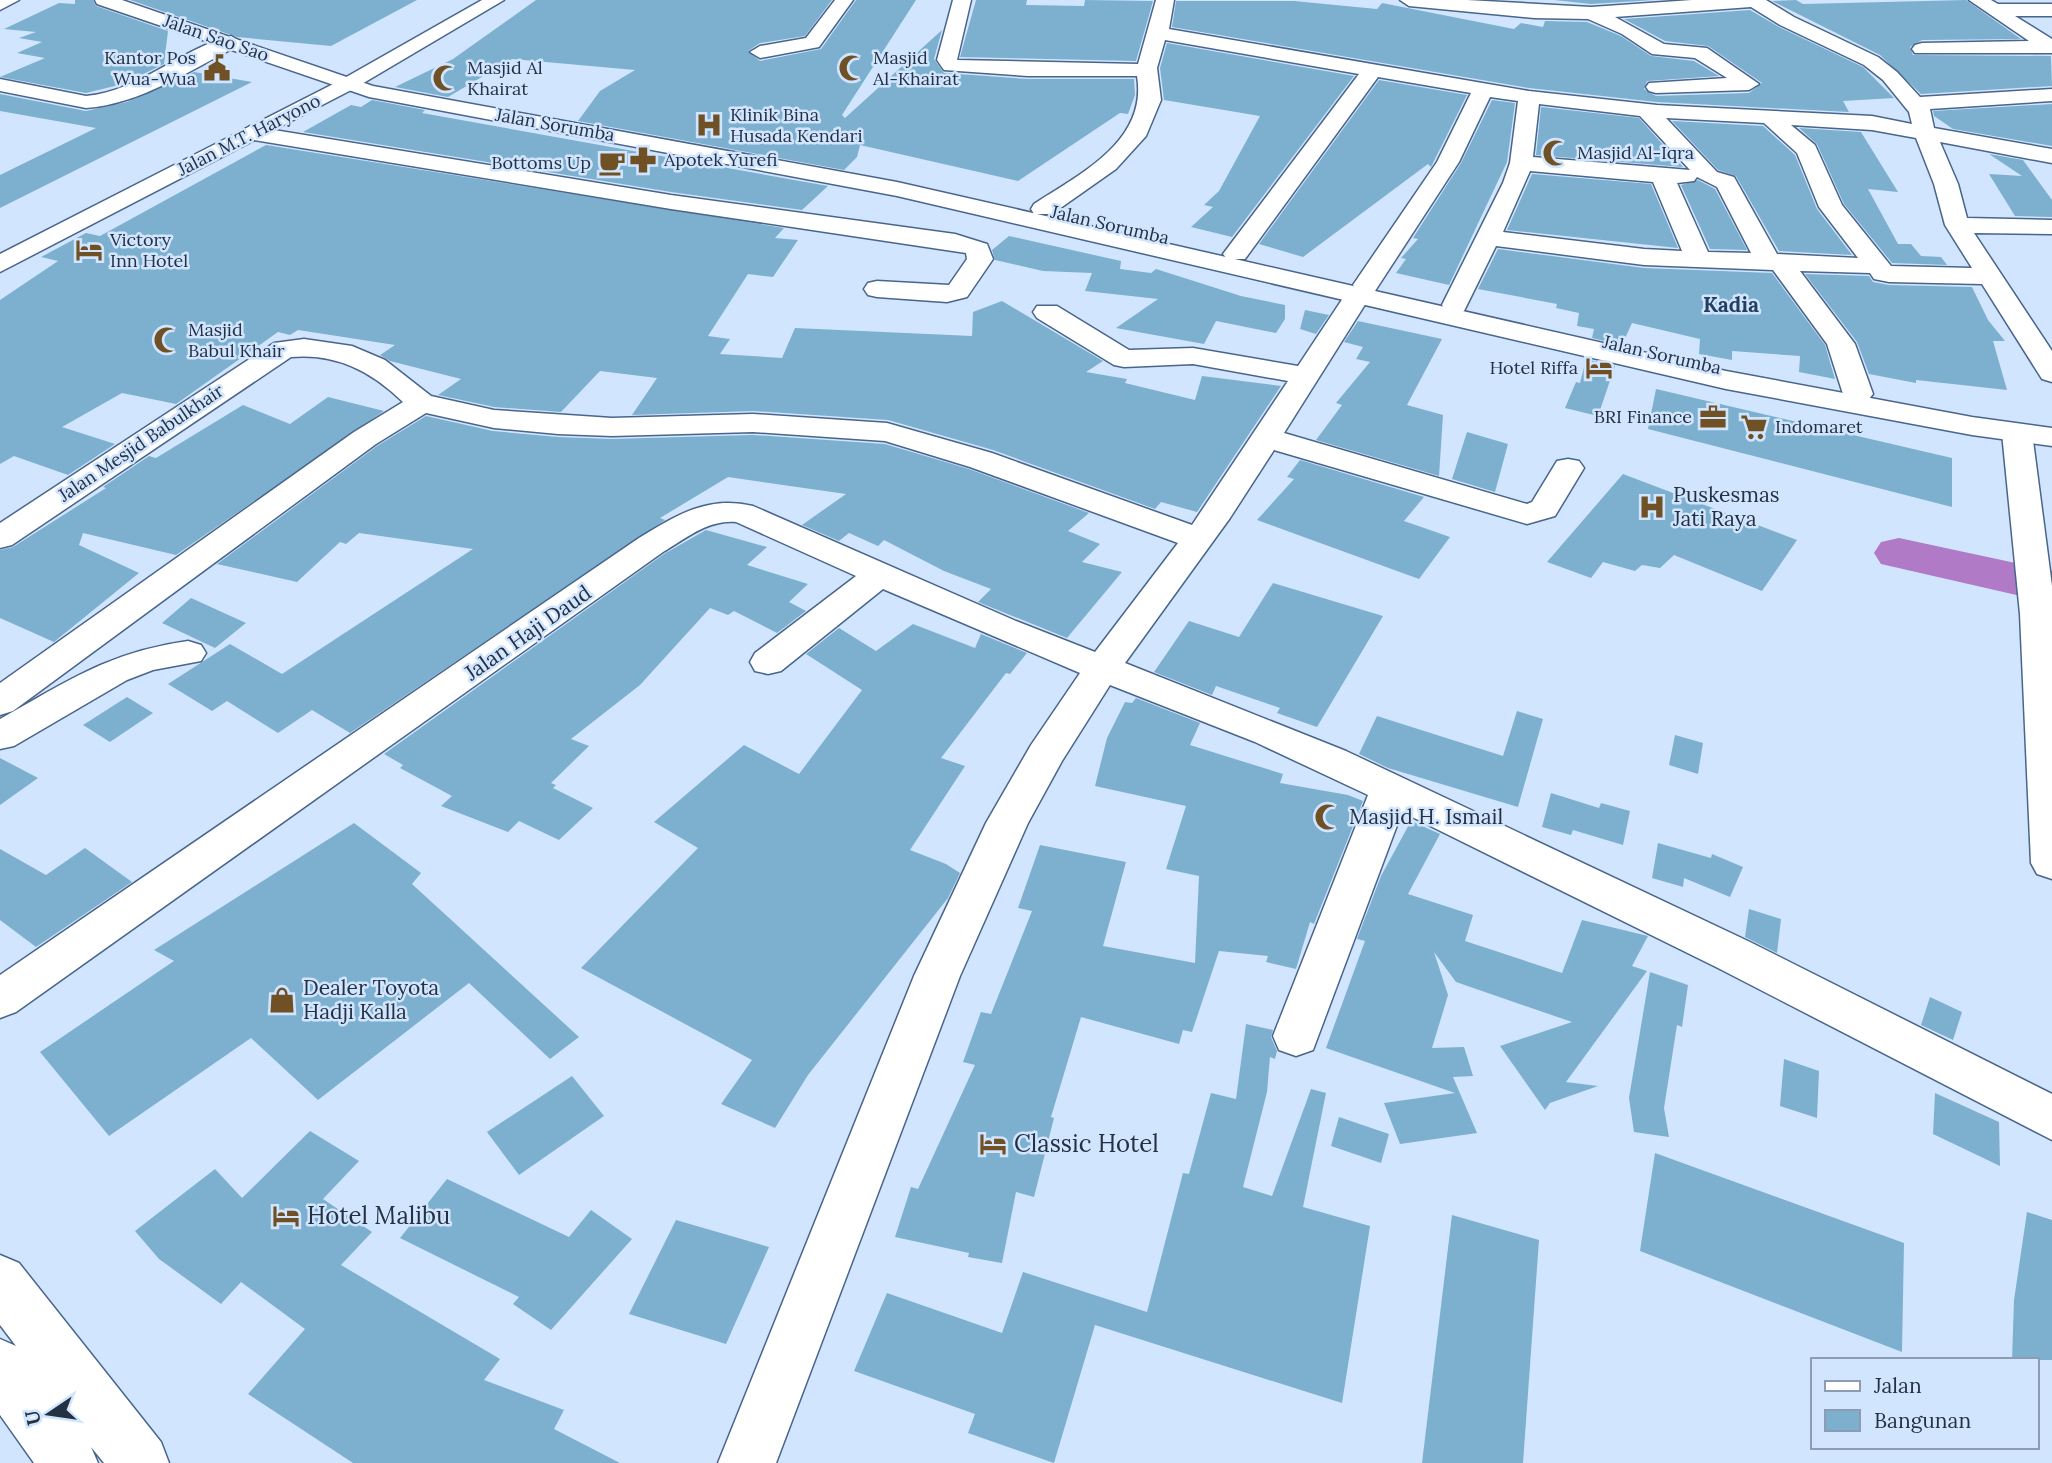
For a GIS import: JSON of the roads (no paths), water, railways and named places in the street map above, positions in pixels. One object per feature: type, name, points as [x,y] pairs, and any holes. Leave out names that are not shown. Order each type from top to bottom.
[{"type":"main road","points":[[0,4],[10,0]]},
{"type":"main road","name":"Jalan Sao Sao","points":[[104,0],[337,81]]},
{"type":"main road","name":"Jalan M.T. Haryono","points":[[0,264],[250,133],[470,0]]},
{"type":"main road","name":"Jalan M.T. Haryono","points":[[0,248],[495,0]]},
{"type":"main road","points":[[761,52],[812,43],[844,0]]},
{"type":"main road","points":[[962,0],[947,60],[951,66],[1028,70],[1146,70]]},
{"type":"main road","points":[[1042,209],[1127,147],[1141,125],[1150,101],[1146,70],[1160,33],[1165,0]]},
{"type":"main road","points":[[1409,0],[1589,7],[1754,1],[1871,61],[1890,76],[1915,104],[1946,184],[1957,225],[2052,373]]},
{"type":"main road","points":[[1985,5],[2052,10]]},
{"type":"main road","points":[[1985,5],[2052,47]]},
{"type":"main road","points":[[1589,7],[1659,50],[1700,52],[1749,84],[1636,86]]},
{"type":"main road","points":[[1160,33],[1289,45],[1374,68],[1529,97],[1647,110],[1872,123],[2052,156]]},
{"type":"main road","points":[[0,85],[86,102],[100,101],[122,94],[231,42]]},
{"type":"main road","points":[[1922,49],[2052,47]]},
{"type":"main road","points":[[1236,254],[1374,68]]},
{"type":"main road","name":"Jalan Sorumba","points":[[337,81],[385,84],[737,146],[1042,209],[1145,238],[1726,380],[2052,438]]},
{"type":"main road","name":"Jalan Sorumba","points":[[337,81],[369,91],[1236,254],[1362,290],[1455,305],[1671,358],[1858,394],[2052,423]]},
{"type":"main road","points":[[1601,84],[1597,90],[1604,106]]},
{"type":"main road","points":[[747,1463],[937,976],[1007,823],[1045,755],[1101,670],[1199,539],[1448,162],[1484,88]]},
{"type":"main road","points":[[1915,104],[2052,95]]},
{"type":"main road","points":[[1455,305],[1489,238],[1521,163],[1529,97]]},
{"type":"main road","points":[[1647,110],[1709,177]]},
{"type":"main road","points":[[1768,116],[1807,150],[1831,207],[1883,273],[1988,276]]},
{"type":"main road","points":[[250,133],[417,158],[671,202],[918,235],[970,245],[980,253],[980,259],[958,291],[947,294],[877,289]]},
{"type":"main road","points":[[1521,163],[1662,176],[1709,177],[1726,182],[1776,263],[1841,344],[1858,394]]},
{"type":"main road","points":[[1662,176],[1699,260]]},
{"type":"main road","points":[[1957,225],[2041,226],[2052,243]]},
{"type":"main road","points":[[1489,238],[1572,250],[1699,260],[1878,266]]},
{"type":"main road","points":[[1047,312],[1124,359],[1194,356],[1307,376]]},
{"type":"main road","name":"Jalan Mesjid Babulkhair","points":[[0,538],[284,349],[331,348],[352,354],[384,369],[421,403]]},
{"type":"main road","points":[[0,702],[365,438],[421,403],[482,417],[558,425],[754,424],[887,432],[981,460],[1199,539]]},
{"type":"main road","points":[[2052,423],[2017,433],[2033,578],[2052,863]]},
{"type":"main road","points":[[1267,438],[1527,514],[1544,509],[1568,468]]},
{"type":"main road","name":"Jalan Haji Daud","points":[[0,999],[651,545],[698,516],[720,511],[742,513],[878,576],[1101,670],[1269,733],[1734,955],[2052,1118]]},
{"type":"main road","points":[[768,662],[878,576]]},
{"type":"main road","points":[[0,736],[114,671],[147,659],[188,653]]},
{"type":"main road","points":[[1296,1036],[1390,791]]},
{"type":"main road","points":[[0,1281],[140,1463]]},
{"type":"main road","points":[[0,1367],[69,1463]]},
{"type":"waterway","points":[[1899,553],[2052,587]]},
{"type":"place","name":"Kantor Pos Wua-Wua","points":[[217,68]]},
{"type":"place","name":"Masjid Al-Khairat","points":[[852,68]]},
{"type":"place","name":"Masjid Al Khairat","points":[[446,78]]},
{"type":"place","name":"Klinik Bina Husada Kendari","points":[[709,125]]},
{"type":"place","name":"Masjid Al-Iqra","points":[[1556,153]]},
{"type":"place","name":"Apotek Yurefi","points":[[643,160]]},
{"type":"place","name":"Bottoms Up","points":[[612,163]]},
{"type":"place","name":"Victory Inn Hotel","points":[[89,250]]},
{"type":"place","name":"Masjid Babul Khair","points":[[167,340]]},
{"type":"place","name":"Hotel Riffa","points":[[1599,368]]},
{"type":"place","name":"BRI Finance","points":[[1713,417]]},
{"type":"place","name":"Indomaret","points":[[1754,427]]},
{"type":"place","name":"Puskesmas Jati Raya","points":[[1652,507]]},
{"type":"place","name":"Masjid H. Ismail","points":[[1328,817]]},
{"type":"place","name":"Dealer Toyota Hadji Kalla","points":[[282,1000]]},
{"type":"place","name":"Classic Hotel","points":[[993,1144]]},
{"type":"place","name":"Hotel Malibu","points":[[286,1216]]},
{"type":"district","name":"Kadia","points":[[1731,305]]}]
